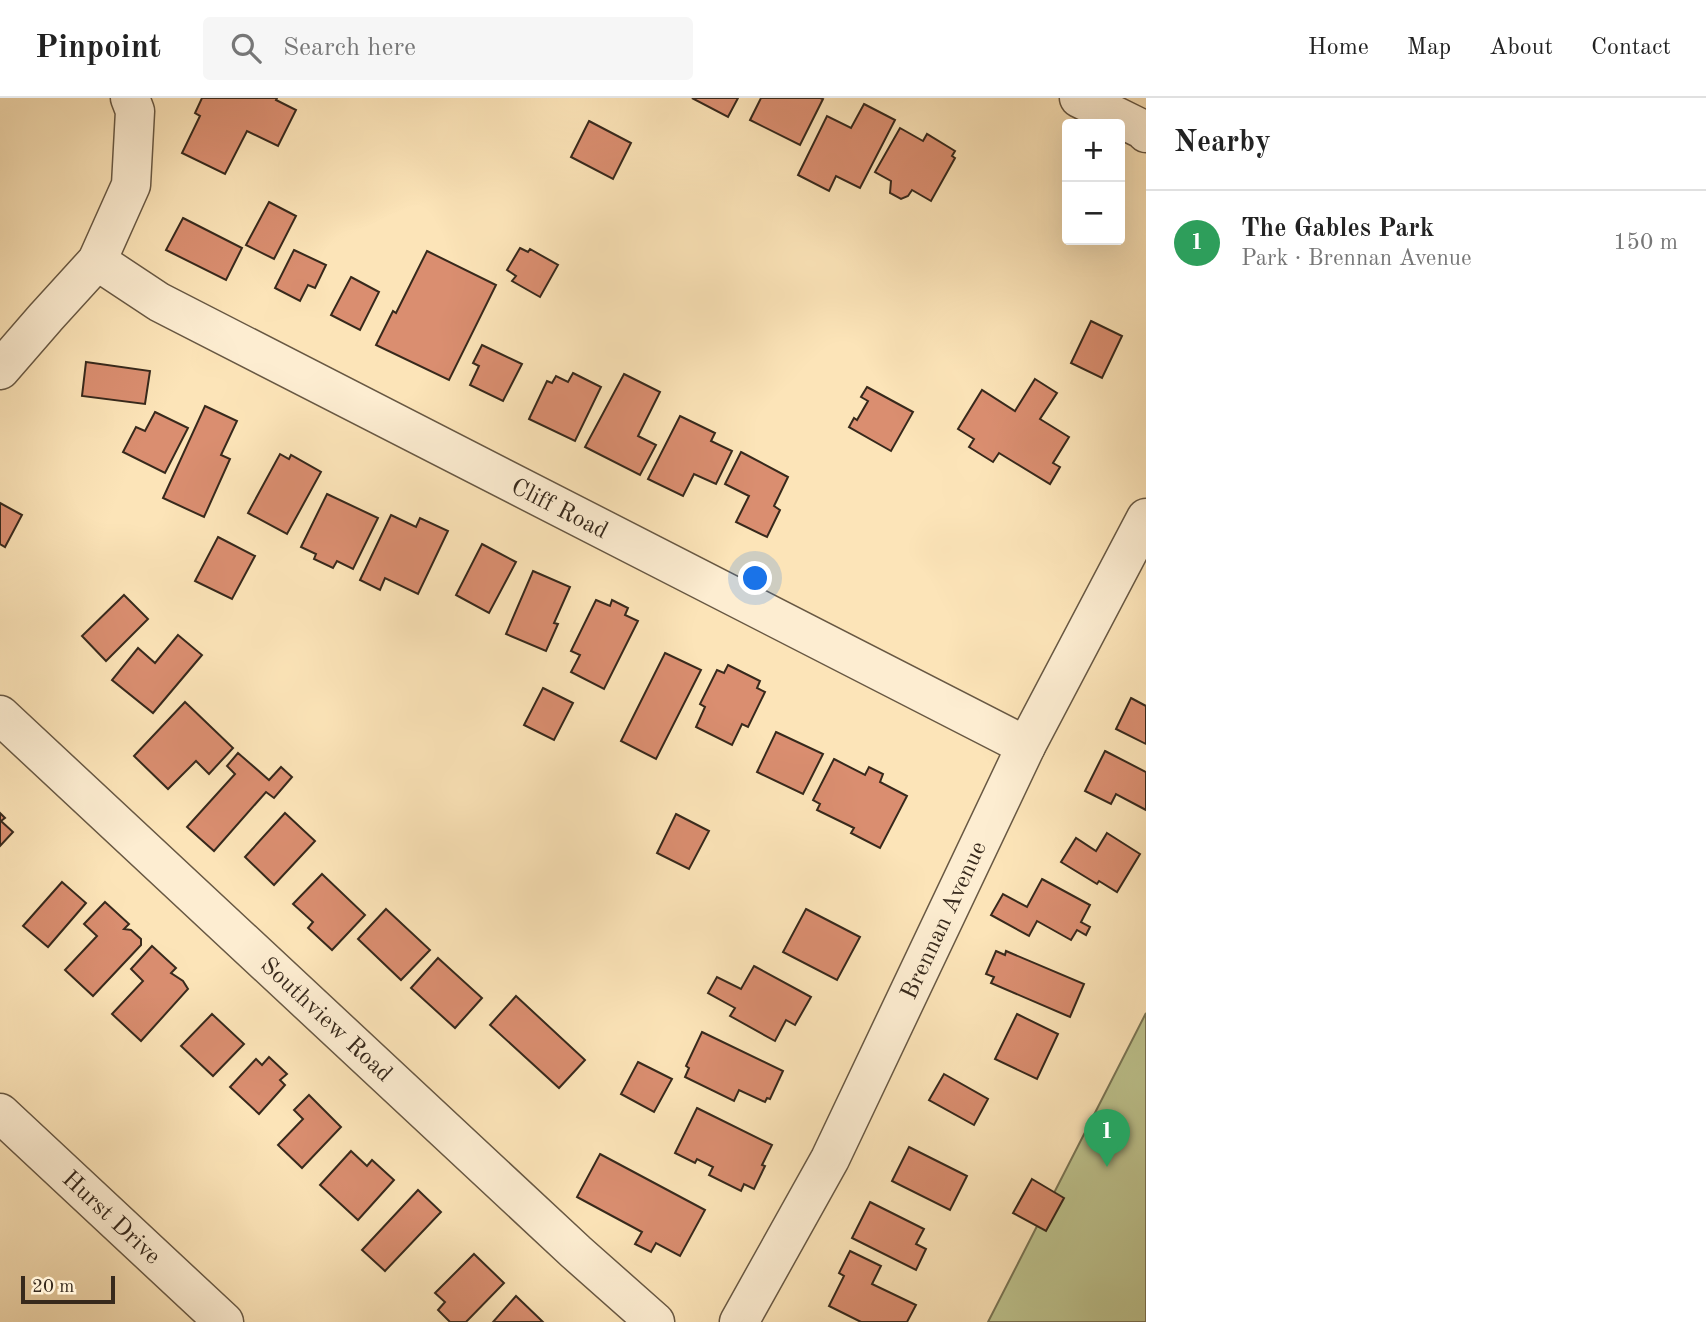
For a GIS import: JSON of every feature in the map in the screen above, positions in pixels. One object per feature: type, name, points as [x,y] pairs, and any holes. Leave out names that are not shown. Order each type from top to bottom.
[{"type":"street","points":[[0,370],[97,261],[131,186],[135,111],[130,98]]},
{"type":"street","points":[[1079,98],[1145,130]]},
{"type":"street","name":"Cliff Road","points":[[97,261],[159,302],[1026,746]]},
{"type":"street","name":"Brennan Avenue","points":[[739,1322],[830,1158],[1026,746],[1146,518]]},
{"type":"street","name":"Southview Road","points":[[0,715],[655,1322]]},
{"type":"street","name":"Hurst Drive","points":[[0,1113],[224,1322]]},
{"type":"green space","points":[[1146,1013],[1146,1322],[988,1322]]},
{"type":"building","points":[[202,98],[277,98],[276,100],[296,110],[278,146],[247,131],[225,174],[182,153],[200,116],[195,113]]},
{"type":"building","points":[[692,98],[738,98],[728,117]]},
{"type":"building","points":[[761,98],[823,99],[800,145],[750,120]]},
{"type":"building","points":[[864,104],[895,120],[860,188],[836,176],[829,191],[798,175],[827,116],[851,128]]},
{"type":"building","points":[[589,121],[631,143],[613,179],[571,157]]},
{"type":"building","points":[[900,128],[923,141],[927,134],[955,151],[952,156],[955,158],[931,201],[912,190],[908,196],[901,199],[890,193],[891,181],[875,172]]},
{"type":"building","points":[[269,202],[296,216],[274,259],[246,245]]},
{"type":"building","points":[[183,218],[242,248],[226,280],[166,250]]},
{"type":"building","points":[[520,248],[528,252],[530,249],[558,265],[540,297],[512,281],[516,276],[507,270]]},
{"type":"building","points":[[294,250],[326,265],[315,288],[308,285],[300,301],[275,288]]},
{"type":"building","points":[[427,251],[496,285],[449,380],[376,345],[393,311],[396,313]]},
{"type":"building","points":[[351,277],[379,292],[360,330],[331,315]]},
{"type":"building","points":[[1091,321],[1122,336],[1102,378],[1071,363]]},
{"type":"building","points":[[482,345],[522,364],[503,401],[470,385],[479,366],[473,363]]},
{"type":"building","points":[[86,362],[150,371],[145,404],[82,396]]},
{"type":"building","points":[[573,373],[601,387],[575,441],[529,419],[547,381],[552,383],[556,376],[568,382]]},
{"type":"building","points":[[624,374],[660,392],[638,436],[656,445],[640,475],[585,447]]},
{"type":"building","points":[[1035,379],[1057,393],[1040,419],[1069,437],[1053,463],[1060,467],[1050,484],[999,453],[993,462],[969,447],[974,439],[958,429],[982,390],[1015,411]]},
{"type":"building","points":[[867,387],[913,412],[891,451],[849,427],[854,418],[857,420],[868,401],[861,397]]},
{"type":"building","points":[[205,406],[237,421],[221,455],[230,459],[204,517],[163,498]]},
{"type":"building","points":[[155,412],[188,428],[165,473],[123,452],[136,427],[145,431]]},
{"type":"building","points":[[680,416],[715,433],[711,441],[732,451],[716,484],[694,474],[683,496],[648,479]]},
{"type":"building","points":[[741,452],[788,477],[774,506],[780,510],[767,537],[736,522],[749,496],[725,484]]},
{"type":"building","points":[[280,454],[289,459],[291,455],[321,472],[287,534],[248,513]]},
{"type":"building","points":[[327,494],[378,518],[353,569],[337,561],[333,568],[314,559],[316,554],[301,547]]},
{"type":"building","points":[[0,503],[22,515],[5,547],[0,544]]},
{"type":"building","points":[[391,515],[416,527],[420,518],[448,531],[418,594],[385,578],[380,590],[360,580]]},
{"type":"building","points":[[218,537],[255,556],[232,599],[195,581]]},
{"type":"building","points":[[482,544],[516,562],[489,613],[456,595]]},
{"type":"building","points":[[533,571],[570,587],[554,623],[558,624],[546,651],[506,634]]},
{"type":"building","points":[[124,595],[148,619],[106,661],[82,636]]},
{"type":"building","points":[[596,600],[610,606],[612,600],[628,608],[625,615],[638,621],[604,689],[571,672],[580,655],[571,651]]},
{"type":"building","points":[[178,635],[202,655],[153,713],[112,680],[138,648],[155,663]]},
{"type":"building","points":[[665,653],[701,670],[656,759],[621,741]]},
{"type":"building","points":[[728,665],[760,681],[757,688],[765,692],[748,727],[742,724],[732,745],[696,727],[705,707],[700,704],[717,670],[724,673]]},
{"type":"building","points":[[543,688],[573,703],[554,740],[524,725]]},
{"type":"building","points":[[1131,698],[1146,706],[1146,744],[1116,729]]},
{"type":"building","points":[[185,702],[233,748],[209,774],[196,761],[168,789],[134,756]]},
{"type":"building","points":[[776,732],[823,754],[803,794],[757,772]]},
{"type":"building","points":[[1105,751],[1146,772],[1146,810],[1116,794],[1111,804],[1085,791]]},
{"type":"building","points":[[238,753],[269,780],[281,767],[292,777],[274,798],[266,792],[214,851],[187,827],[235,774],[227,766]]},
{"type":"building","points":[[834,759],[865,775],[869,767],[883,774],[880,782],[907,796],[880,848],[851,833],[854,828],[817,810],[820,804],[813,800]]},
{"type":"building","points":[[0,813],[5,818],[1,821],[13,832],[0,846]]},
{"type":"building","points":[[285,813],[315,841],[274,885],[245,857]]},
{"type":"building","points":[[676,814],[709,831],[689,869],[657,853]]},
{"type":"building","points":[[1107,833],[1140,854],[1117,892],[1099,881],[1097,884],[1061,862],[1076,838],[1096,851]]},
{"type":"building","points":[[322,874],[365,915],[332,950],[308,928],[313,922],[293,904]]},
{"type":"building","points":[[1042,879],[1090,905],[1081,922],[1090,927],[1086,935],[1077,930],[1071,940],[1037,921],[1029,936],[991,915],[1003,894],[1027,907]]},
{"type":"building","points":[[62,882],[86,903],[48,947],[23,926]]},
{"type":"building","points":[[105,902],[129,924],[124,929],[131,930],[141,939],[141,945],[93,996],[65,970],[97,936],[84,924]]},
{"type":"building","points":[[386,909],[430,950],[401,980],[358,939]]},
{"type":"building","points":[[806,909],[860,937],[837,980],[783,952]]},
{"type":"building","points":[[152,946],[176,968],[171,973],[183,981],[188,989],[141,1041],[112,1014],[143,981],[131,969]]},
{"type":"building","points":[[996,951],[1005,955],[1006,951],[1084,984],[1070,1017],[991,983],[994,977],[986,974]]},
{"type":"building","points":[[438,958],[482,998],[455,1028],[411,988]]},
{"type":"building","points":[[754,966],[811,997],[795,1025],[786,1020],[775,1041],[730,1016],[735,1008],[708,993],[717,977],[741,989]]},
{"type":"building","points":[[516,996],[585,1060],[559,1088],[490,1025]]},
{"type":"building","points":[[212,1014],[244,1044],[213,1076],[181,1046]]},
{"type":"building","points":[[1017,1014],[1058,1034],[1037,1079],[995,1059]]},
{"type":"building","points":[[702,1032],[783,1071],[770,1099],[767,1098],[765,1102],[739,1090],[734,1101],[685,1077],[689,1068],[686,1066]]},
{"type":"building","points":[[269,1057],[287,1074],[280,1080],[285,1085],[259,1114],[230,1087],[256,1059],[262,1065]]},
{"type":"building","points":[[638,1062],[672,1079],[654,1112],[621,1094]]},
{"type":"building","points":[[944,1074],[988,1099],[974,1125],[929,1100]]},
{"type":"building","points":[[309,1095],[341,1127],[302,1168],[278,1145],[303,1119],[294,1110]]},
{"type":"building","points":[[697,1108],[772,1145],[754,1189],[744,1184],[741,1191],[709,1175],[713,1167],[697,1159],[695,1163],[675,1153]]},
{"type":"building","points":[[909,1147],[967,1176],[950,1210],[892,1181]]},
{"type":"building","points":[[351,1151],[367,1166],[372,1160],[394,1180],[358,1220],[320,1185]]},
{"type":"building","points":[[600,1154],[705,1210],[680,1256],[656,1243],[651,1252],[635,1244],[642,1232],[577,1197]]},
{"type":"building","points":[[1032,1179],[1064,1198],[1046,1231],[1013,1213]]},
{"type":"building","points":[[418,1190],[441,1212],[385,1271],[362,1250]]},
{"type":"building","points":[[870,1202],[924,1229],[916,1244],[926,1249],[916,1270],[852,1238]]},
{"type":"building","points":[[850,1251],[881,1266],[872,1284],[916,1305],[907,1322],[861,1322],[829,1306],[844,1276],[839,1273]]},
{"type":"building","points":[[474,1254],[504,1283],[466,1322],[450,1322],[438,1310],[445,1302],[435,1293]]},
{"type":"building","points":[[516,1296],[543,1322],[493,1322]]},
{"type":"place","name":"The Gables Park","points":[[1107,1167]]}]
